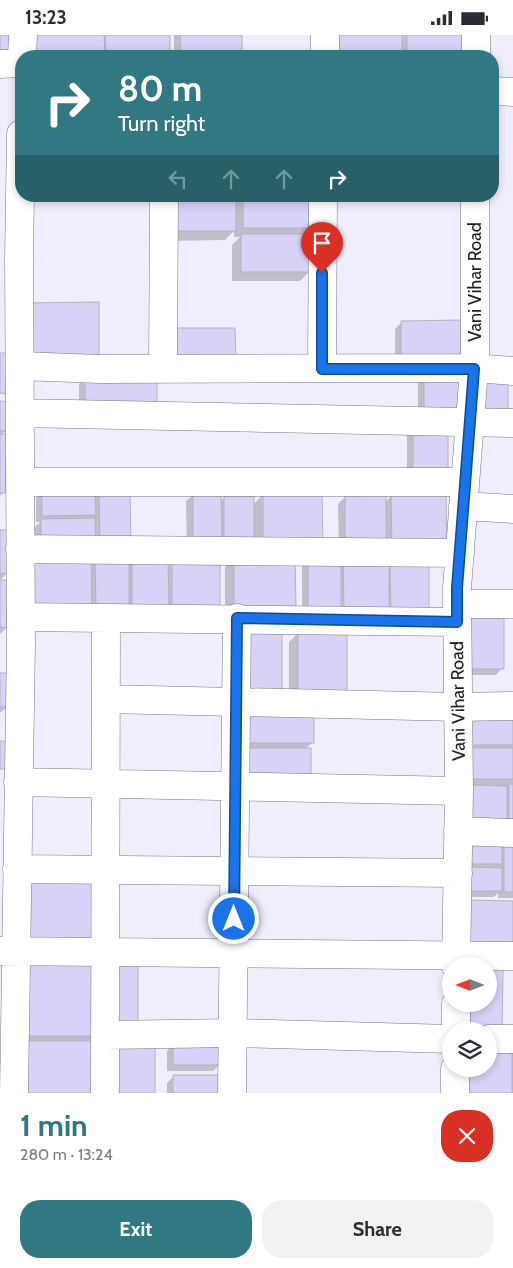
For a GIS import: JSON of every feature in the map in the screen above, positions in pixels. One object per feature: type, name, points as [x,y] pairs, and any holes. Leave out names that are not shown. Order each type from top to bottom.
[{"type":"street","points":[[22,50],[23,35]]},
{"type":"street","points":[[325,35],[325,50]]},
{"type":"street","points":[[476,35],[476,50]]},
{"type":"street","points":[[0,63],[15,63]]},
{"type":"street","points":[[499,91],[513,92]]},
{"type":"street","points":[[14,1093],[8,951],[17,869],[21,617],[20,366],[10,258],[17,202]]},
{"type":"street","points":[[163,369],[164,202]]},
{"type":"street","points":[[322,202],[322,369]]},
{"type":"street","name":"Vani Vihar Road","points":[[457,957],[459,791],[457,613],[474,369],[475,202]]},
{"type":"street","points":[[20,366],[163,369],[474,369],[513,371]]},
{"type":"street","points":[[20,413],[513,423]]},
{"type":"street","points":[[20,481],[464,494],[513,509]]},
{"type":"street","points":[[20,549],[460,553]]},
{"type":"street","points":[[21,617],[106,619],[237,618],[457,613],[513,604]]},
{"type":"street","points":[[232,1093],[237,618]]},
{"type":"street","points":[[105,1093],[107,870],[106,619]]},
{"type":"street","points":[[106,699],[458,707],[513,706]]},
{"type":"street","points":[[18,782],[459,791]]},
{"type":"street","points":[[458,831],[513,833]]},
{"type":"street","points":[[17,869],[458,873]]},
{"type":"street","points":[[8,951],[234,952],[442,960]]},
{"type":"street","points":[[498,957],[513,956]]},
{"type":"street","points":[[106,1035],[234,1033],[442,1039]]},
{"type":"street","points":[[497,1039],[513,1039]]},
{"type":"street","points":[[455,1077],[455,1093]]},
{"type":"building","points":[[0,35],[18,35],[18,50],[15,50],[15,56],[0,56]]},
{"type":"building","points":[[33,35],[104,35],[105,50],[33,50]]},
{"type":"building","points":[[105,35],[170,35],[170,50],[106,50]]},
{"type":"building","points":[[180,35],[242,35],[242,50],[181,50]]},
{"type":"building","points":[[335,35],[402,35],[402,50],[336,50]]},
{"type":"building","points":[[407,35],[468,35],[468,50],[407,50]]},
{"type":"building","points":[[173,202],[236,202],[236,231],[173,231]]},
{"type":"building","points":[[243,202],[313,202],[313,228],[243,228]]},
{"type":"building","points":[[241,234],[311,234],[311,272],[241,272]]},
{"type":"building","points":[[99,302],[99,359],[25,359],[25,303]]},
{"type":"building","points":[[463,320],[463,362],[401,362],[401,321]]},
{"type":"building","points":[[176,328],[235,328],[236,360],[177,360]]},
{"type":"building","points":[[0,353],[7,353],[5,394],[0,393]]},
{"type":"building","points":[[424,375],[461,375],[461,418],[424,419]]},
{"type":"building","points":[[85,376],[157,376],[157,411],[85,411]]},
{"type":"building","points":[[479,383],[508,383],[508,420],[479,420]]},
{"type":"building","points":[[0,401],[8,402],[8,431],[0,431]]},
{"type":"building","points":[[413,426],[448,426],[448,476],[413,477]]},
{"type":"building","points":[[0,434],[7,434],[5,493],[0,493]]},
{"type":"building","points":[[99,488],[130,488],[131,545],[100,545]]},
{"type":"building","points":[[42,490],[95,490],[96,515],[42,516]]},
{"type":"building","points":[[193,493],[221,493],[222,547],[193,547]]},
{"type":"building","points":[[263,493],[322,493],[323,545],[263,546]]},
{"type":"building","points":[[446,493],[447,547],[392,547],[391,494]]},
{"type":"building","points":[[386,495],[386,549],[345,550],[345,496]]},
{"type":"building","points":[[224,496],[254,496],[254,544],[224,544]]},
{"type":"building","points":[[95,518],[96,545],[41,546],[41,519]]},
{"type":"building","points":[[0,530],[10,530],[8,574],[0,573]]},
{"type":"building","points":[[91,549],[92,609],[32,609],[32,550]]},
{"type":"building","points":[[220,552],[220,606],[172,606],[172,553]]},
{"type":"building","points":[[132,553],[168,553],[169,608],[132,608]]},
{"type":"building","points":[[295,555],[296,610],[234,610],[234,556]]},
{"type":"building","points":[[308,555],[341,555],[341,612],[308,612]]},
{"type":"building","points":[[343,556],[389,556],[389,611],[344,612]]},
{"type":"building","points":[[390,556],[429,556],[429,613],[391,613]]},
{"type":"building","points":[[95,557],[129,557],[129,609],[96,609]]},
{"type":"building","points":[[0,580],[9,580],[8,628],[0,627]]},
{"type":"building","points":[[464,607],[504,607],[504,669],[463,669]]},
{"type":"building","points":[[247,623],[282,623],[282,699],[247,699]]},
{"type":"building","points":[[298,631],[347,631],[347,699],[298,699]]},
{"type":"building","points":[[0,673],[9,673],[8,707],[0,707]]},
{"type":"building","points":[[246,712],[314,712],[314,743],[246,743]]},
{"type":"building","points":[[472,713],[513,713],[513,745],[472,745]]},
{"type":"building","points":[[0,741],[6,741],[6,769],[0,769]]},
{"type":"building","points":[[247,748],[311,748],[311,781],[247,781]]},
{"type":"building","points":[[472,748],[513,748],[513,779],[472,779]]},
{"type":"building","points":[[509,784],[513,784],[513,824],[509,824]]},
{"type":"building","points":[[472,785],[507,786],[507,821],[472,821]]},
{"type":"building","points":[[469,841],[502,841],[502,864],[469,864]]},
{"type":"building","points":[[504,841],[513,841],[513,892],[504,892]]},
{"type":"building","points":[[468,867],[502,868],[502,891],[468,891]]},
{"type":"building","points":[[26,874],[98,874],[98,941],[26,941]]},
{"type":"building","points":[[467,900],[513,901],[513,951],[467,951]]},
{"type":"building","points":[[25,958],[96,958],[96,1036],[25,1036]]},
{"type":"building","points":[[107,961],[138,961],[138,1027],[107,1027]]},
{"type":"building","points":[[498,966],[503,966],[502,1038],[497,1035],[497,1022],[469,1022],[469,1013],[498,1013]]},
{"type":"building","points":[[22,1041],[95,1041],[95,1093],[22,1093]]},
{"type":"building","points":[[107,1042],[155,1042],[155,1093],[107,1093]]},
{"type":"building","points":[[497,1042],[512,1042],[512,1093],[466,1093],[466,1077],[497,1077]]},
{"type":"building","points":[[173,1043],[221,1043],[221,1065],[173,1065]]},
{"type":"building","points":[[173,1075],[221,1075],[221,1093],[173,1093]]},
{"type":"route","points":[[234,919],[237,618],[457,622],[457,588],[474,369],[322,369],[322,273]]}]
